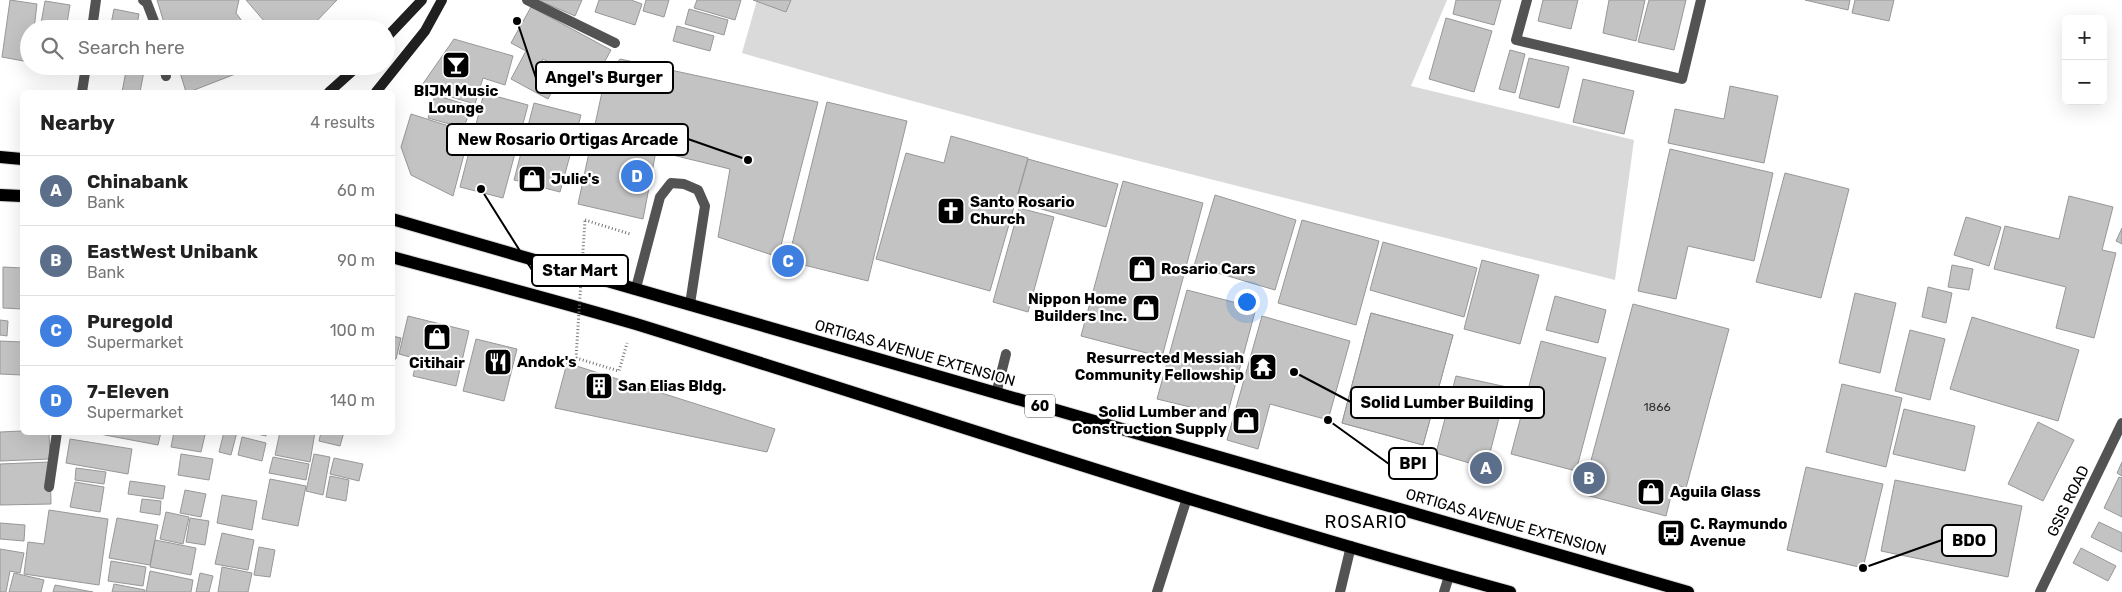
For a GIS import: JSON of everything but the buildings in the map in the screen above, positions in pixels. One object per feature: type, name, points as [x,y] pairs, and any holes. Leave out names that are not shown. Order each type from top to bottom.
[{"type":"main road","points":[[395,28],[422,0]]},
{"type":"main road","points":[[395,68],[425,30],[442,0]]},
{"type":"main road","points":[[331,90],[348,75]]},
{"type":"main road","points":[[378,90],[389,75]]},
{"type":"main road","points":[[0,156],[20,159]]},
{"type":"main road","points":[[0,194],[20,196]]},
{"type":"main road","name":"ORTIGAS AVENUE EXTENSION","points":[[395,220],[636,288],[996,394],[1538,547],[1688,592]]},
{"type":"main road","points":[[395,258],[632,323],[1187,498],[1449,576],[1478,588],[1510,592]]},
{"type":"street","points":[[93,20],[96,0]]},
{"type":"street","points":[[143,0],[147,3],[154,20]]},
{"type":"street","points":[[526,0],[615,43]]},
{"type":"street","points":[[1527,0],[1516,40],[1682,79],[1701,0]]},
{"type":"street","points":[[82,90],[85,75]]},
{"type":"street","points":[[636,288],[660,197],[671,183],[684,184],[698,190],[705,206],[690,304]]},
{"type":"street","points":[[996,394],[1006,354]]},
{"type":"street","name":"GSIS ROAD","points":[[2040,592],[2122,423]]},
{"type":"street","points":[[49,487],[57,435]]},
{"type":"street","points":[[1157,592],[1187,498]]},
{"type":"street","points":[[1340,592],[1351,546]]},
{"type":"street","points":[[1444,592],[1449,576]]},
{"type":"path","points":[[632,323],[619,372],[576,358],[585,220],[636,235]]},
{"type":"shaded area","points":[[757,0],[1447,0],[1411,86],[1634,140],[1615,280],[959,114],[742,53]]},
{"type":"place","name":"Angel's Burger","points":[[517,21]]},
{"type":"place","name":"BIJM Music Lounge","points":[[456,65]]},
{"type":"place","name":"New Rosario Ortigas Arcade","points":[[748,160]]},
{"type":"place","name":"7-Eleven","points":[[637,176]]},
{"type":"place","name":"Julie's","points":[[532,179]]},
{"type":"place","name":"Star Mart","points":[[481,189]]},
{"type":"place","name":"Santo Rosario Church","points":[[951,211]]},
{"type":"place","name":"Puregold","points":[[788,261]]},
{"type":"place","name":"Rosario Cars","points":[[1142,269]]},
{"type":"place","name":"Nippon Home Builders Inc.","points":[[1146,308]]},
{"type":"place","name":"Citihair","points":[[437,337]]},
{"type":"place","name":"Andok's","points":[[498,362]]},
{"type":"place","name":"Resurrected Messiah Community Fellowship","points":[[1263,367]]},
{"type":"place","name":"Solid Lumber Building","points":[[1294,372]]},
{"type":"place","name":"San Elias Bldg.","points":[[599,386]]},
{"type":"place","name":"BPI","points":[[1328,420]]},
{"type":"place","name":"Solid Lumber and Construction Supply","points":[[1246,421]]},
{"type":"place","name":"Chinabank","points":[[1486,468]]},
{"type":"place","name":"EastWest Unibank","points":[[1589,478]]},
{"type":"place","name":"Aguila Glass","points":[[1651,492]]},
{"type":"place","name":"C. Raymundo Avenue","points":[[1671,533]]},
{"type":"place","name":"BDO","points":[[1863,568]]},
{"type":"district","name":"ROSARIO","points":[[1366,522]]}]
